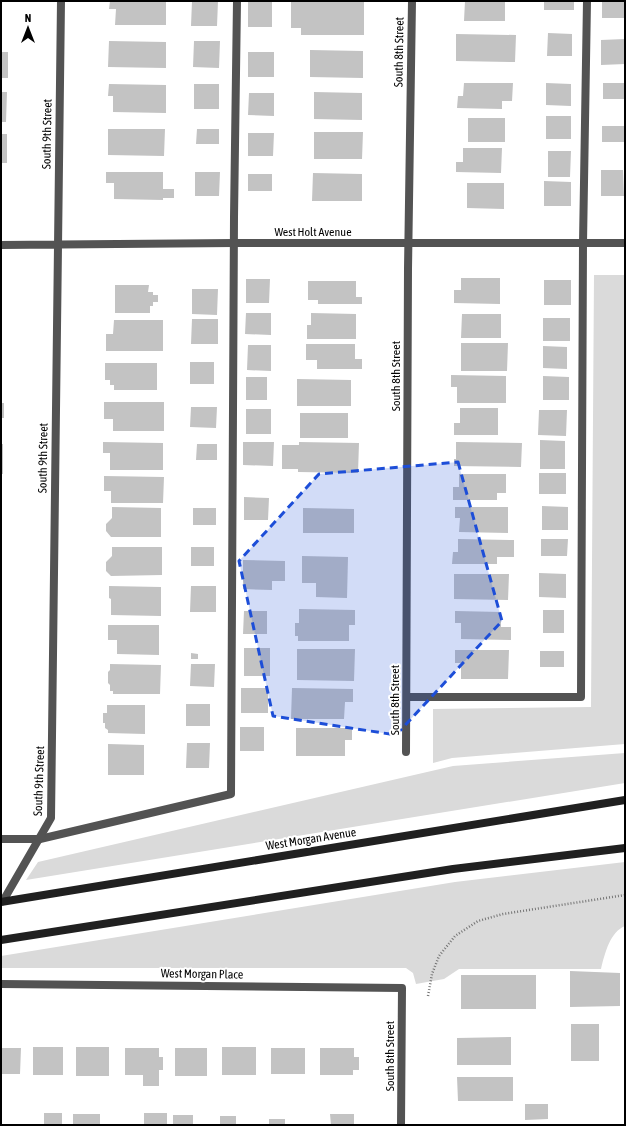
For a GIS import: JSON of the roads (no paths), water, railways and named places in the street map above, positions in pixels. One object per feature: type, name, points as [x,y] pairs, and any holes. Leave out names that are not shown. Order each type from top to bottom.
[{"type":"street","name":"South 9th Street","points":[[2,901],[40,839],[51,818],[60,1]]},
{"type":"street","points":[[1,838],[40,839],[231,794],[237,1]]},
{"type":"street","name":"South 8th Street","points":[[406,752],[408,243],[412,1]]},
{"type":"street","points":[[407,697],[581,697],[583,243],[587,1]]},
{"type":"street","name":"West Holt Avenue","points":[[1,245],[234,243],[625,243]]},
{"type":"street","name":"West Morgan Avenue","points":[[2,901],[625,800]]},
{"type":"street","points":[[1,940],[453,869],[625,848]]},
{"type":"street","name":"West Morgan Place","points":[[1,984],[402,988]]},
{"type":"street","name":"South 8th Street","points":[[401,1125],[402,988]]}]
